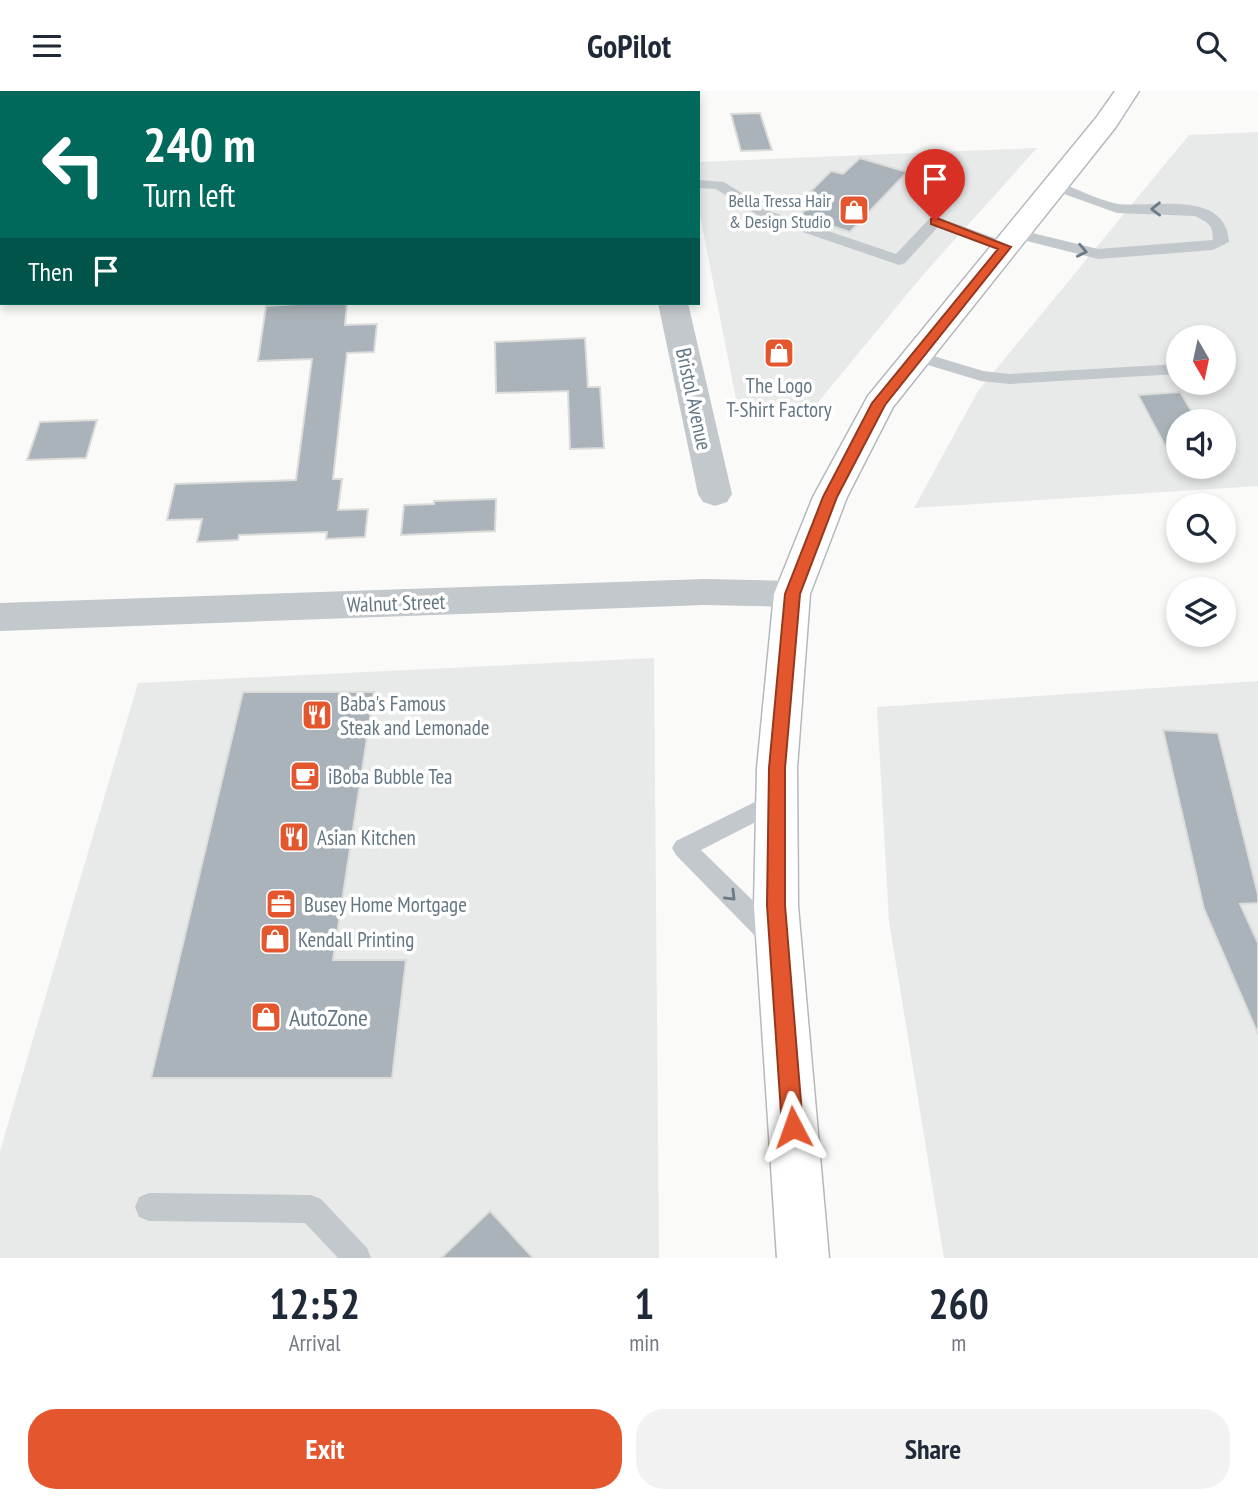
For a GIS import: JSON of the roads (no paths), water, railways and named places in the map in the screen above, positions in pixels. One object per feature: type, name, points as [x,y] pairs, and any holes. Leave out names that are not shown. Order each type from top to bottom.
[{"type":"highway","points":[[803,1258],[776,905],[777,768],[792,594],[830,497],[879,403],[1106,123],[1127,91]]},
{"type":"street","name":"Bristol Avenue","points":[[673,305],[715,494]]},
{"type":"street","name":"Walnut Street","points":[[0,617],[704,591],[792,594]]},
{"type":"lane","points":[[700,184],[719,185],[767,215],[899,260],[935,221],[1010,241],[1098,254],[1213,246],[1221,242],[1223,235],[1220,225],[1201,211],[1113,207],[1055,186]]},
{"type":"lane","points":[[917,356],[981,376],[1009,379],[1166,370]]},
{"type":"lane","points":[[777,800],[684,848],[779,943]]},
{"type":"lane","points":[[149,1207],[311,1209],[357,1258]]},
{"type":"place","name":"Bella Tressa Hair & Design Studio","points":[[854,210]]},
{"type":"place","name":"The Logo T-Shirt Factory","points":[[779,353]]},
{"type":"place","name":"Baba's Famous Steak and Lemonade","points":[[317,715]]},
{"type":"place","name":"iBoba Bubble Tea","points":[[305,776]]},
{"type":"place","name":"Asian Kitchen","points":[[294,837]]},
{"type":"place","name":"Busey Home Mortgage","points":[[281,904]]},
{"type":"place","name":"Kendall Printing","points":[[275,939]]},
{"type":"place","name":"AutoZone","points":[[266,1017]]}]
